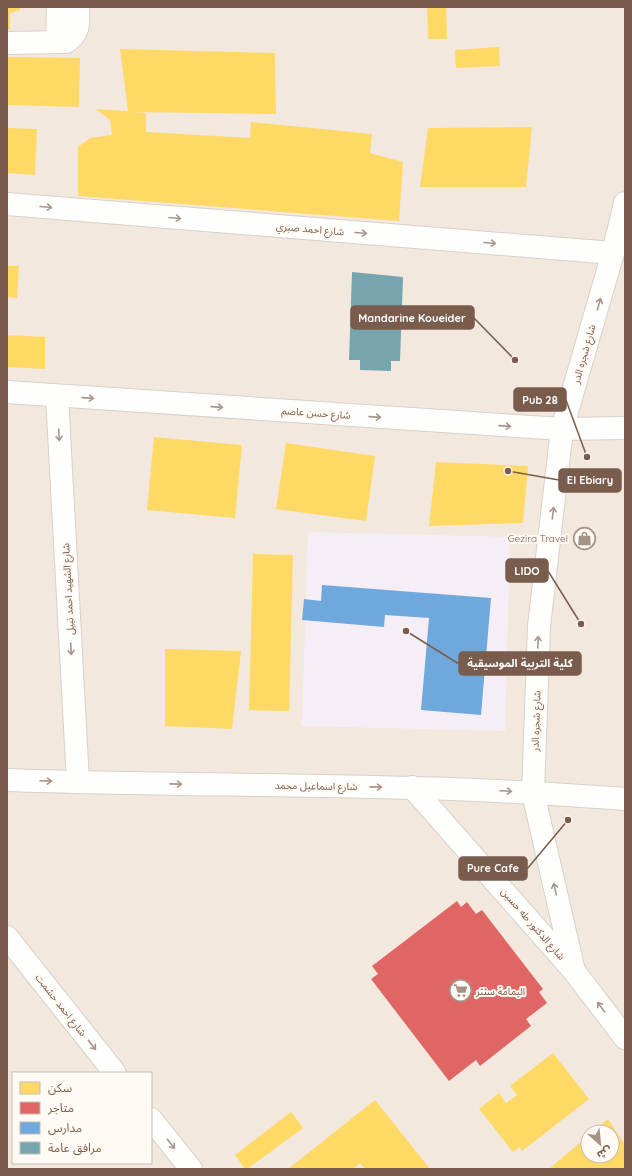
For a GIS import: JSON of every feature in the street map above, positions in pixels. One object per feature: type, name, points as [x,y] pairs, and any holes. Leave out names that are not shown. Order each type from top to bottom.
[{"type":"street","points":[[58,7],[58,42]]},
{"type":"street","points":[[7,43],[66,42],[74,37],[78,30],[78,7]]},
{"type":"street","name":"شارع احمد صبري","points":[[7,204],[613,253]]},
{"type":"street","name":"شارع شجره الدر","points":[[533,793],[539,626],[562,429],[613,253],[625,204]]},
{"type":"street","name":"شارع حسن عاصم","points":[[7,392],[562,429],[625,428]]},
{"type":"street","name":"شارع الشهيد احمد نبيل","points":[[57,396],[78,782]]},
{"type":"street","name":"شارع اسماعيل محمد","points":[[7,780],[421,788],[625,799]]},
{"type":"street","name":"شارع الدكتور طه حسين","points":[[421,788],[574,971],[625,1038]]},
{"type":"street","name":"شارع الدكتور طه حسين","points":[[533,793],[574,971]]},
{"type":"street","name":"شارع احمد حشمت","points":[[7,938],[113,1072]]},
{"type":"street","points":[[152,1120],[191,1169]]},
{"type":"shaded area","points":[[7,7],[625,7],[625,1169],[7,1169]]},
{"type":"shaded area","points":[[308,532],[510,537],[505,731],[302,726]]},
{"type":"building: سكن","points":[[7,7],[20,7],[20,10],[10,13],[10,29],[7,29]]},
{"type":"building: سكن","points":[[427,7],[446,7],[447,39],[428,39]]},
{"type":"building: سكن","points":[[499,47],[500,66],[456,68],[455,50]]},
{"type":"building: سكن","points":[[120,49],[275,53],[276,114],[134,112],[146,113],[146,132],[250,138],[251,122],[372,134],[370,153],[403,162],[399,221],[78,196],[78,147],[90,138],[112,135],[110,120],[96,109],[128,111]]},
{"type":"building: سكن","points":[[7,57],[80,58],[79,107],[7,105]]},
{"type":"building: سكن","points":[[532,127],[526,187],[420,187],[428,128]]},
{"type":"building: سكن","points":[[7,128],[37,129],[35,175],[7,173]]},
{"type":"building: سكن","points":[[7,266],[19,266],[17,298],[7,297]]},
{"type":"building: سكن","points":[[7,335],[45,337],[45,369],[7,367]]},
{"type":"building: سكن","points":[[154,437],[242,445],[235,518],[147,510]]},
{"type":"building: سكن","points":[[286,443],[375,456],[366,521],[276,509]]},
{"type":"building: سكن","points":[[436,462],[528,466],[523,523],[429,526]]},
{"type":"building: سكن","points":[[253,554],[293,555],[289,711],[249,710]]},
{"type":"building: سكن","points":[[165,649],[241,651],[232,729],[165,726]]},
{"type":"building: سكن","points":[[553,1053],[589,1099],[522,1151],[520,1147],[513,1152],[479,1109],[499,1093],[506,1103],[517,1095],[510,1086]]},
{"type":"building: سكن","points":[[375,1100],[430,1169],[365,1169],[360,1163],[353,1169],[288,1169]]},
{"type":"building: سكن","points":[[291,1112],[303,1128],[245,1169],[235,1155]]},
{"type":"building: سكن","points":[[608,1119],[611,1124],[602,1124]]},
{"type":"building: سكن","points":[[620,1137],[625,1145],[625,1169],[549,1169],[580,1143],[580,1164],[620,1164]]},
{"type":"building: متاجر","name":"اليمامة سنتر","points":[[457,901],[461,907],[467,902],[476,914],[482,910],[543,989],[539,992],[547,1003],[526,1019],[531,1026],[480,1066],[476,1060],[449,1081],[371,979],[378,974],[372,966]]},
{"type":"building: مدارس","points":[[322,585],[491,598],[481,715],[421,710],[429,618],[385,615],[384,627],[302,620],[304,599],[321,601]]},
{"type":"building: مرافق عامة","points":[[352,272],[403,277],[400,361],[391,361],[391,371],[360,370],[360,360],[349,360]]},
{"type":"place","name":"Mandarine Koueider","points":[[515,360]]},
{"type":"place","name":"Pub 28","points":[[587,457]]},
{"type":"place","name":"El Ebiary","points":[[508,471]]},
{"type":"place","name":"Gezira Travel","points":[[584,538]]},
{"type":"place","name":"LIDO","points":[[581,624]]},
{"type":"place","name":"كلية التربية الموسيقية","points":[[406,631]]},
{"type":"place","name":"Pure Cafe","points":[[568,820]]},
{"type":"place","name":"اليمامة سنتر","points":[[461,991]]}]
